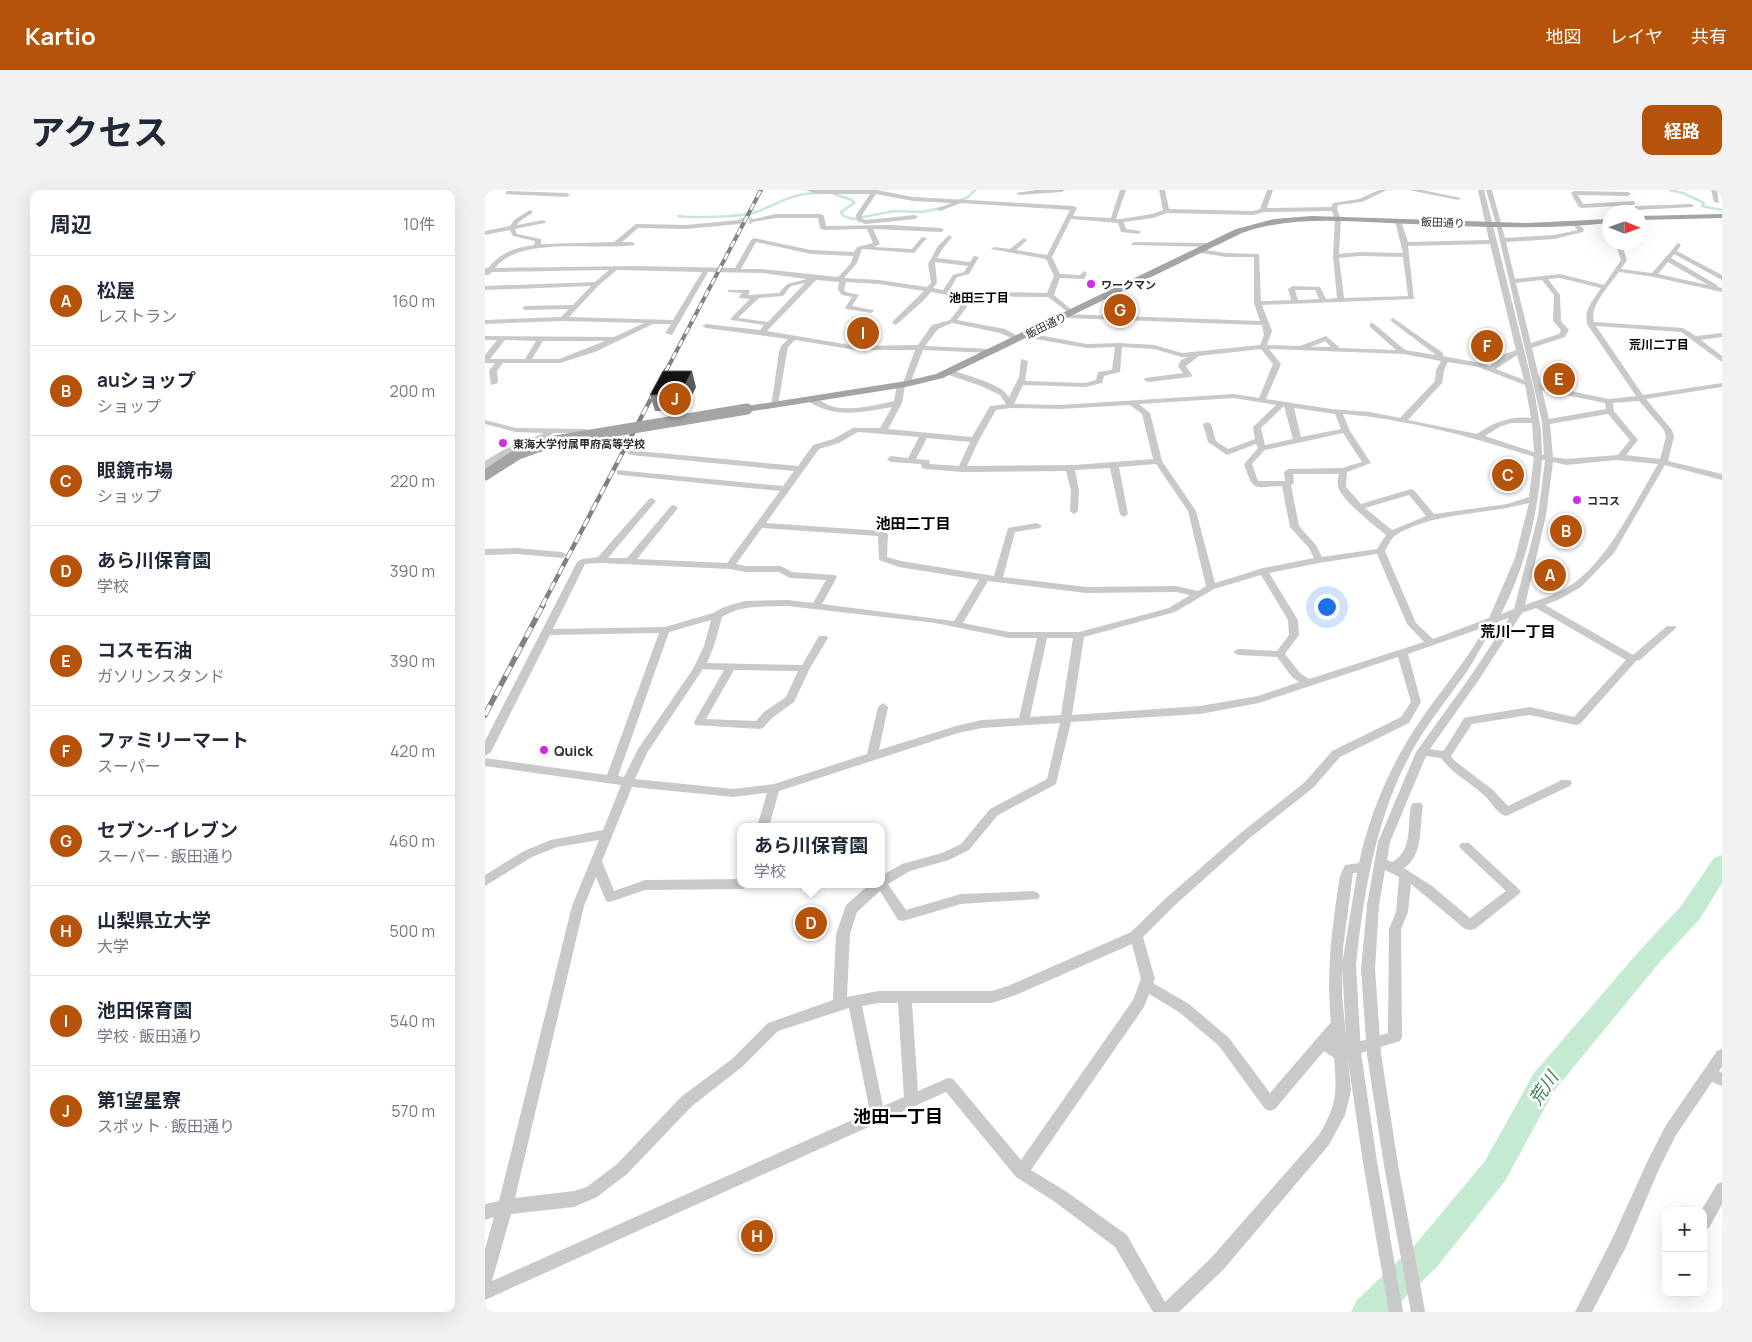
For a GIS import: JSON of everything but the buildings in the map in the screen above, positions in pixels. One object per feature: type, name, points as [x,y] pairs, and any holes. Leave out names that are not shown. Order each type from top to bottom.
[{"type":"main road","points":[[1647,212],[1722,216]]},
{"type":"main road","name":"飯田通り","points":[[485,475],[517,454],[554,441],[904,384],[949,372],[1249,227],[1267,223],[1337,220],[1555,226],[1602,224]]},
{"type":"street","points":[[555,195],[562,190]]},
{"type":"street","points":[[808,190],[818,192],[892,192],[903,204]]},
{"type":"street","points":[[1018,192],[1062,190]]},
{"type":"street","points":[[1113,220],[1123,190]]},
{"type":"street","points":[[1162,190],[1167,211]]},
{"type":"street","points":[[1263,210],[1270,190]]},
{"type":"street","points":[[1341,300],[1336,256],[1337,220],[1334,210],[1335,204],[1360,202],[1385,190]]},
{"type":"street","points":[[1412,190],[1459,198]]},
{"type":"street","points":[[1481,190],[1494,224]]},
{"type":"street","points":[[1418,1312],[1391,1164],[1374,1054],[1368,969],[1373,905],[1384,842],[1422,752],[1474,679],[1518,612],[1542,516],[1549,458],[1546,422],[1533,385],[1524,349],[1494,224],[1489,190]]},
{"type":"street","points":[[1714,190],[1717,202]]},
{"type":"street","points":[[874,192],[857,219],[866,222],[915,217]]},
{"type":"street","points":[[1018,192],[1026,204]]},
{"type":"street","points":[[1602,208],[1581,206],[1574,193],[1627,192],[1634,205]]},
{"type":"street","points":[[507,193],[567,196]]},
{"type":"street","points":[[940,209],[962,201]]},
{"type":"street","points":[[903,204],[962,201],[1074,208],[1049,257],[1057,276],[1050,295]]},
{"type":"street","points":[[900,218],[903,204]]},
{"type":"street","points":[[1647,211],[1691,206]]},
{"type":"street","points":[[1069,217],[1121,221],[1153,216],[1167,211],[1254,213],[1263,210],[1334,210]]},
{"type":"street","points":[[512,229],[516,221],[530,212]]},
{"type":"street","points":[[1254,213],[1267,223]]},
{"type":"street","points":[[752,220],[776,216],[821,216],[823,228],[870,227],[941,230]]},
{"type":"street","points":[[1121,221],[1123,231],[1135,241],[1211,245]]},
{"type":"street","points":[[1257,303],[1412,298],[1405,244],[1398,221]]},
{"type":"street","points":[[485,233],[543,222]]},
{"type":"street","points":[[615,244],[636,226],[686,227],[739,222]]},
{"type":"street","points":[[1405,244],[1456,244],[1561,236],[1581,231],[1577,225]]},
{"type":"street","points":[[858,251],[877,244],[870,227]]},
{"type":"street","points":[[512,229],[515,235],[539,240],[537,246]]},
{"type":"street","points":[[896,323],[921,300],[926,290],[934,283],[934,274],[931,268],[933,260],[940,247],[949,237]]},
{"type":"street","points":[[737,270],[754,240],[811,252],[914,252],[924,238]]},
{"type":"street","points":[[1011,251],[1024,240]]},
{"type":"street","points":[[1498,241],[1512,281],[1524,349]]},
{"type":"street","points":[[485,278],[487,270],[497,261],[517,249],[537,246],[632,244]]},
{"type":"street","points":[[1654,275],[1678,245]]},
{"type":"street","points":[[994,249],[1049,257]]},
{"type":"street","points":[[485,762],[628,782],[733,793],[774,788],[956,730],[982,724],[1200,710],[1259,699],[1431,643],[1538,605],[1578,585],[1611,551],[1663,462],[1670,437],[1668,430],[1641,398],[1597,336],[1591,324],[1589,316],[1592,307],[1623,260],[1620,250]]},
{"type":"street","points":[[858,251],[854,263],[841,280],[841,290],[843,294],[856,295],[848,308],[871,311]]},
{"type":"street","points":[[1198,251],[1226,255],[1257,255],[1254,281],[1257,303],[1268,336],[1263,347]]},
{"type":"street","points":[[1673,251],[1722,278]]},
{"type":"street","points":[[1336,256],[1360,254],[1407,255]]},
{"type":"street","points":[[944,293],[955,276],[967,273],[976,257]]},
{"type":"street","points":[[1667,259],[1721,290]]},
{"type":"street","points":[[933,260],[972,264]]},
{"type":"street","points":[[487,261],[497,261]]},
{"type":"street","points":[[487,270],[616,268],[763,271],[815,279],[879,282],[944,293],[1050,295],[1068,314],[1265,323]]},
{"type":"street","points":[[563,319],[597,284],[616,268]]},
{"type":"street","points":[[669,333],[706,270]]},
{"type":"street","points":[[1617,270],[1654,275],[1721,290]]},
{"type":"street","points":[[1057,276],[1083,277],[1085,273]]},
{"type":"street","points":[[1512,281],[1563,274],[1605,287]]},
{"type":"street","points":[[1491,369],[1508,356],[1562,335],[1565,330],[1557,320],[1557,296],[1544,278]]},
{"type":"street","points":[[730,291],[747,291],[742,297],[781,296],[789,285],[815,279]]},
{"type":"street","points":[[762,332],[815,279]]},
{"type":"street","points":[[485,288],[597,284]]},
{"type":"street","points":[[1295,302],[1291,290],[1293,288],[1318,288],[1323,301]]},
{"type":"street","points":[[953,321],[964,307],[957,299],[956,294]]},
{"type":"street","points":[[757,296],[733,319],[770,324]]},
{"type":"street","points":[[525,308],[575,307]]},
{"type":"street","points":[[485,322],[563,319],[675,322]]},
{"type":"street","points":[[1393,320],[1445,358]]},
{"type":"street","points":[[485,360],[560,361],[617,339],[654,321]]},
{"type":"street","points":[[883,431],[898,403],[904,384],[921,347],[935,327],[953,321],[1023,337],[1087,346],[1154,347],[1182,355],[1263,347],[1403,352],[1445,358],[1491,369],[1533,385],[1609,401],[1641,398],[1722,385]]},
{"type":"street","points":[[1591,324],[1683,330],[1722,360]]},
{"type":"street","points":[[1373,325],[1403,352]]},
{"type":"street","points":[[706,326],[762,332],[856,348],[921,347],[991,352]]},
{"type":"street","points":[[1693,339],[1722,335]]},
{"type":"street","points":[[774,405],[783,352],[785,346],[793,337]]},
{"type":"street","points":[[485,338],[617,339]]},
{"type":"street","points":[[485,360],[502,338]]},
{"type":"street","points":[[527,360],[541,338]]},
{"type":"street","points":[[1299,348],[1326,338],[1337,350]]},
{"type":"street","points":[[1020,383],[1085,385],[1099,381],[1101,374],[1116,372],[1119,345]]},
{"type":"street","points":[[1262,400],[1277,364],[1263,347]]},
{"type":"street","points":[[1148,380],[1188,375],[1182,366],[1184,362],[1196,355]]},
{"type":"street","points":[[1402,421],[1439,381],[1440,370],[1445,358]]},
{"type":"street","points":[[494,383],[493,371],[501,361]]},
{"type":"street","points":[[1010,405],[1023,377],[1024,361]]},
{"type":"street","points":[[949,372],[984,384],[1003,393],[1010,405]]},
{"type":"street","points":[[1396,1312],[1370,1162],[1354,1054],[1349,965],[1354,919],[1363,868],[1374,825],[1403,758],[1422,725],[1475,652],[1513,578],[1532,515],[1534,498],[1538,454],[1533,385]]},
{"type":"street","points":[[962,469],[975,440],[993,408],[1010,405],[1060,407],[1234,396],[1338,412],[1370,414],[1479,437],[1566,462],[1620,457],[1663,462],[1722,477]]},
{"type":"street","points":[[811,399],[822,408],[831,409],[861,409],[898,403]]},
{"type":"street","points":[[1609,401],[1610,411],[1634,440],[1620,457]]},
{"type":"street","points":[[1132,403],[1146,413],[1158,461],[1192,511],[1211,587]]},
{"type":"street","points":[[1286,405],[1297,441]]},
{"type":"street","points":[[1286,405],[1257,427],[1261,444],[1248,464],[1255,484],[1290,484],[1288,472],[1343,470],[1367,463],[1346,430],[1338,412]]},
{"type":"street","points":[[1546,422],[1610,411]]},
{"type":"street","points":[[1479,437],[1491,427],[1512,419],[1535,421]]},
{"type":"street","points":[[485,422],[516,430],[585,431]]},
{"type":"street","points":[[1207,424],[1212,442],[1227,452],[1261,444],[1297,441],[1346,430]]},
{"type":"street","points":[[485,465],[506,452],[544,437],[552,430]]},
{"type":"street","points":[[730,566],[816,446],[836,441],[856,430],[975,440]]},
{"type":"street","points":[[911,461],[924,435]]},
{"type":"street","points":[[630,452],[800,469]]},
{"type":"street","points":[[891,459],[926,462],[925,466],[962,469],[1069,468],[1158,461]]},
{"type":"street","points":[[1114,465],[1124,514]]},
{"type":"street","points":[[1069,468],[1075,491],[1074,510]]},
{"type":"street","points":[[1343,470],[1342,487],[1358,507],[1391,534]]},
{"type":"street","points":[[619,472],[785,489]]},
{"type":"street","points":[[1286,483],[1295,527],[1313,547],[1319,560]]},
{"type":"street","points":[[1358,507],[1411,492],[1432,517]]},
{"type":"street","points":[[545,632],[665,630],[717,615],[727,609],[745,604],[788,603],[887,613],[957,624],[1009,635],[1079,635],[1172,610],[1211,587],[1263,572],[1319,560],[1380,551],[1391,534],[1432,517],[1508,506],[1534,498]]},
{"type":"street","points":[[601,560],[652,501]]},
{"type":"street","points":[[630,561],[674,508]]},
{"type":"street","points":[[759,525],[883,534],[882,558],[899,564],[985,578],[1086,590],[1176,589],[1199,594]]},
{"type":"street","points":[[998,580],[1011,530],[1037,526]]},
{"type":"street","points":[[485,552],[517,551],[561,555]]},
{"type":"street","points":[[1380,551],[1412,624],[1431,643]]},
{"type":"street","points":[[485,752],[582,562],[601,560],[630,561],[730,566],[746,569],[781,569],[790,575],[832,577],[816,606]]},
{"type":"street","points":[[1263,572],[1293,620],[1294,635],[1280,654]]},
{"type":"street","points":[[957,624],[985,578]]},
{"type":"street","points":[[1538,605],[1632,659]]},
{"type":"street","points":[[485,1277],[505,1207],[561,969],[578,906],[642,752],[700,666],[709,646],[717,615]]},
{"type":"street","points":[[1422,752],[1444,755],[1449,752],[1468,721],[1530,711],[1576,722],[1632,659],[1636,658],[1671,628]]},
{"type":"street","points":[[611,779],[665,630]]},
{"type":"street","points":[[1024,721],[1043,635]]},
{"type":"street","points":[[885,880],[906,867],[945,858],[965,847],[995,812],[1052,781],[1066,718],[1079,635]]},
{"type":"street","points":[[731,666],[699,722],[759,725],[768,715],[790,699],[805,668],[823,638]]},
{"type":"street","points":[[1238,652],[1280,654],[1296,675],[1307,683]]},
{"type":"street","points":[[485,1212],[505,1207],[574,1199],[592,1192],[623,1169],[687,1101],[737,1063],[773,1027],[847,1003],[878,997],[992,998],[1136,936],[1170,902],[1240,840],[1309,785],[1336,754],[1407,718],[1416,702],[1402,652]]},
{"type":"street","points":[[700,666],[805,668]]},
{"type":"street","points":[[872,757],[883,707]]},
{"type":"street","points":[[1407,718],[1422,725]]},
{"type":"street","points":[[1444,755],[1451,764],[1489,793],[1506,812],[1566,783]]},
{"type":"street","points":[[764,823],[774,788]]},
{"type":"street","points":[[1339,1054],[1395,1037],[1395,929],[1402,912],[1400,870],[1411,855],[1417,806]]},
{"type":"street","points":[[485,881],[528,854],[555,843],[607,834]]},
{"type":"street","points":[[1380,862],[1400,870],[1418,881],[1470,925],[1515,891],[1465,846]]},
{"type":"street","points":[[596,860],[610,897],[645,886],[737,884]]},
{"type":"street","points":[[1167,1312],[1217,1264],[1324,1140],[1338,1115],[1344,1091],[1339,1054],[1335,995],[1337,948],[1346,876],[1349,868],[1363,868]]},
{"type":"street","points":[[874,888],[851,909],[843,934],[847,1003],[878,1115]]},
{"type":"street","points":[[883,888],[903,916],[961,899],[1034,896]]},
{"type":"street","points":[[1021,1172],[1139,1003],[1148,979],[1136,936]]},
{"type":"street","points":[[1146,985],[1184,1008],[1224,1042],[1269,1104],[1337,1025]]},
{"type":"street","points":[[905,997],[911,1100]]},
{"type":"street","points":[[1323,1042],[1339,1054]]},
{"type":"street","points":[[1583,1312],[1620,1241],[1653,1165],[1671,1130],[1715,1076],[1722,1056]]},
{"type":"street","points":[[485,1292],[949,1084],[1021,1172],[1061,1197],[1121,1241],[1162,1312]]},
{"type":"street","points":[[1707,1215],[1722,1189]]},
{"type":"waterway","points":[[959,201],[968,197],[975,190]]},
{"type":"waterway","points":[[1669,190],[1683,193],[1704,203],[1702,206],[1722,210]]},
{"type":"waterway","points":[[678,216],[718,217],[750,214],[786,199],[810,193],[819,193]]},
{"type":"waterway","points":[[834,194],[852,200],[854,203],[841,212],[843,216],[853,219],[894,211],[922,212],[941,208]]},
{"type":"waterway","name":"荒川","points":[[1367,1312],[1425,1257],[1495,1171],[1544,1082],[1650,956],[1690,913],[1722,864]]},
{"type":"tunnel","points":[[739,222],[752,220]]},
{"type":"railway","points":[[666,371],[761,190]]},
{"type":"railway","points":[[542,606],[666,370]]},
{"type":"railway","points":[[485,715],[543,605]]},
{"type":"place","name":"ワークマン","points":[[1091,284]]},
{"type":"place","name":"セブン-イレブン","points":[[1120,310]]},
{"type":"place","name":"池田保育園","points":[[863,333]]},
{"type":"place","name":"ファミリーマート","points":[[1487,346]]},
{"type":"place","name":"コスモ石油","points":[[1559,379]]},
{"type":"place","name":"第1望星寮","points":[[675,399]]},
{"type":"place","name":"東海大学付属甲府高等学校","points":[[503,443]]},
{"type":"place","name":"眼鏡市場","points":[[1508,475]]},
{"type":"place","name":"ココス","points":[[1577,500]]},
{"type":"place","name":"auショップ","points":[[1566,531]]},
{"type":"place","name":"松屋","points":[[1550,575]]},
{"type":"place","name":"Quick","points":[[544,750]]},
{"type":"place","name":"あら川保育園","points":[[811,923]]},
{"type":"place","name":"山梨県立大学","points":[[757,1236]]},
{"type":"district","name":"池田三丁目","points":[[979,297]]},
{"type":"district","name":"荒川二丁目","points":[[1659,344]]},
{"type":"district","name":"池田二丁目","points":[[913,523]]},
{"type":"district","name":"荒川一丁目","points":[[1518,631]]},
{"type":"district","name":"池田一丁目","points":[[898,1116]]}]
